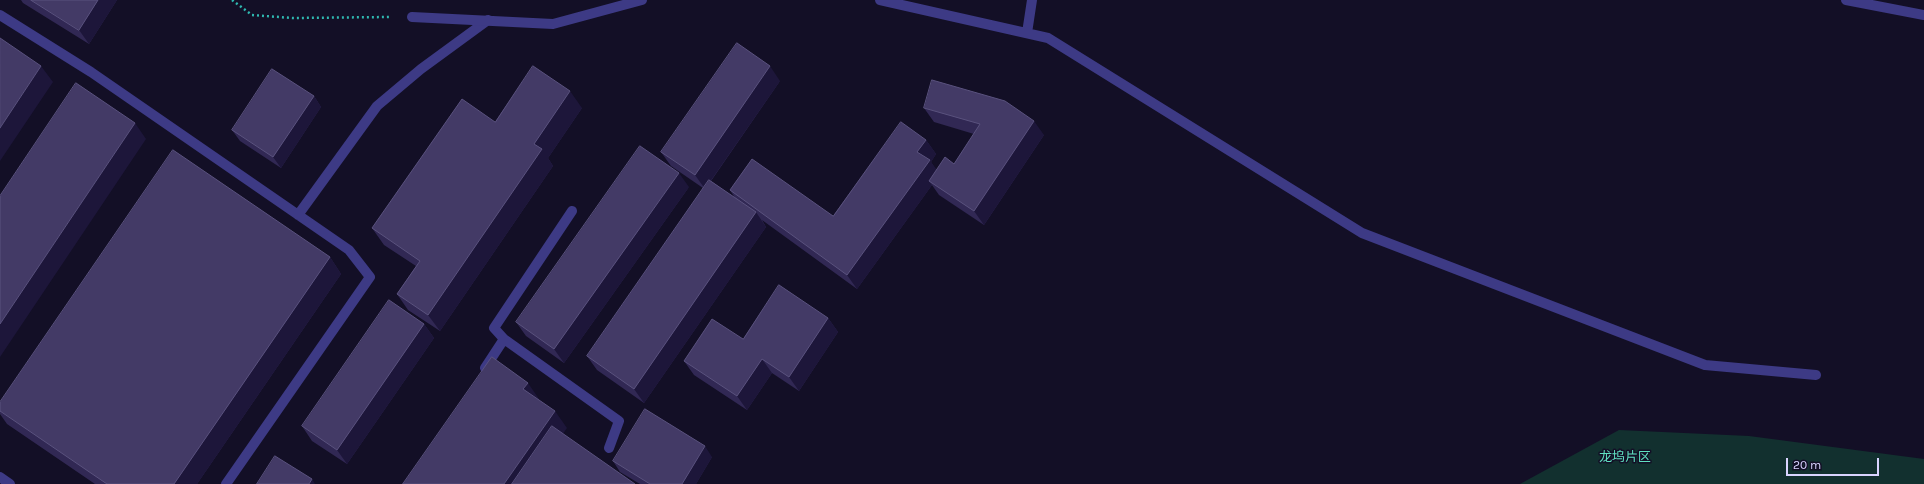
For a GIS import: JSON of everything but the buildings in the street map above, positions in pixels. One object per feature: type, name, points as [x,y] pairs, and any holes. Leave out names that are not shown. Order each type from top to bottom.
[{"type":"street","points":[[412,17],[553,24],[642,0]]},
{"type":"street","points":[[880,0],[1048,38],[1362,233],[1705,365],[1816,375]]},
{"type":"street","points":[[1027,33],[1032,0]]},
{"type":"street","points":[[1846,0],[1924,15]]},
{"type":"street","points":[[0,15],[91,72],[349,250],[370,277],[226,484]]},
{"type":"street","points":[[298,215],[377,106],[421,69],[488,20]]},
{"type":"street","points":[[572,211],[494,328],[504,339],[619,421],[609,448]]},
{"type":"street","points":[[478,378],[504,339]]},
{"type":"street","points":[[0,477],[10,484]]},
{"type":"path","points":[[232,0],[252,15],[292,18],[412,17]]},
{"type":"green space","name":"龙坞片区","points":[[1619,430],[1749,436],[1924,459],[1924,484],[1520,484]]}]
